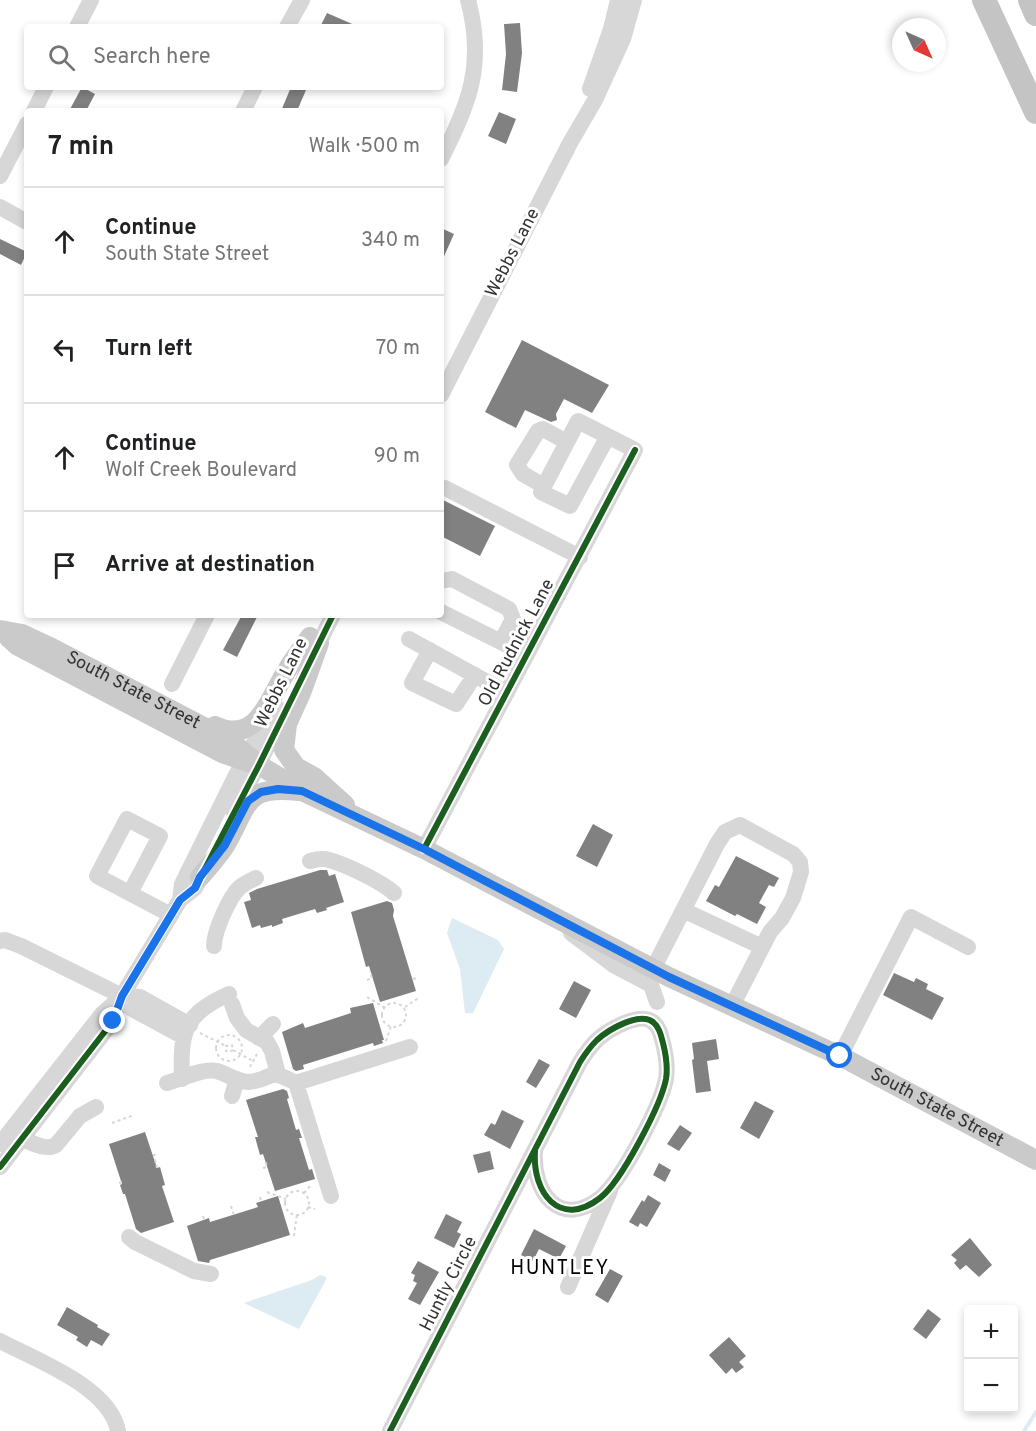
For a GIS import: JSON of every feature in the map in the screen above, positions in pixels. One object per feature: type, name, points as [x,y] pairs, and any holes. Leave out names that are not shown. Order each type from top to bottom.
[{"type":"highway","points":[[984,0],[1036,112]]},
{"type":"highway","points":[[1030,0],[1036,14]]},
{"type":"main road","name":"South State Street","points":[[0,630],[22,634],[106,676],[229,740],[251,760],[302,791],[424,849],[661,973],[840,1056],[1036,1160]]},
{"type":"main road","name":"South State Street","points":[[0,630],[18,646],[222,753],[251,760]]},
{"type":"main road","points":[[106,676],[146,691],[224,730],[242,730],[262,715],[286,672],[314,640]]},
{"type":"main road","points":[[314,640],[301,693],[284,733],[284,750],[296,767],[314,777],[363,820]]},
{"type":"main road","points":[[200,877],[225,845],[248,801],[270,789],[302,791]]},
{"type":"street","points":[[79,24],[91,0]]},
{"type":"street","points":[[289,24],[302,0]]},
{"type":"street","points":[[444,153],[468,103],[475,67],[473,19],[468,0]]},
{"type":"street","name":"Webbs Lane","points":[[570,143],[597,71],[618,0]]},
{"type":"street","name":"Webbs Lane","points":[[444,389],[570,143],[595,100],[623,39],[634,0]]},
{"type":"street","points":[[36,108],[44,90]]},
{"type":"street","points":[[244,108],[254,90]]},
{"type":"street","points":[[0,176],[24,130]]},
{"type":"street","points":[[0,207],[24,220]]},
{"type":"street","points":[[578,421],[608,436],[570,506],[541,492],[578,421]]},
{"type":"street","points":[[544,486],[523,474],[518,470],[517,465],[538,431],[543,429],[567,442]]},
{"type":"street","name":"Old Rudnick Lane","points":[[424,849],[635,450],[608,436]]},
{"type":"street","points":[[445,488],[580,557]]},
{"type":"street","points":[[444,580],[452,579],[509,609],[513,619],[501,642]]},
{"type":"street","points":[[444,614],[527,655]]},
{"type":"street","points":[[172,684],[205,618]]},
{"type":"street","name":"Webbs Lane","points":[[314,640],[321,618]]},
{"type":"street","name":"Webbs Lane","points":[[251,760],[314,640],[331,618]]},
{"type":"street","points":[[409,639],[507,693]]},
{"type":"street","points":[[430,650],[412,683],[456,704],[475,675]]},
{"type":"street","points":[[0,1167],[8,1135],[102,1014],[122,996],[180,900],[195,888],[251,760]]},
{"type":"street","points":[[180,900],[182,884],[251,760]]},
{"type":"street","points":[[649,1019],[657,1002],[661,973],[683,910],[725,832],[740,825],[794,854],[800,862],[801,872],[793,898],[782,918],[770,932],[732,1006]]},
{"type":"street","points":[[310,861],[331,860],[388,887],[394,893]]},
{"type":"street","points":[[214,946],[214,937],[237,890],[256,878]]},
{"type":"street","points":[[130,893],[171,915]]},
{"type":"street","points":[[683,910],[762,947]]},
{"type":"street","points":[[544,912],[615,966],[651,985],[657,1002]]},
{"type":"street","points":[[840,1056],[910,917],[968,947]]},
{"type":"street","points":[[0,941],[5,940],[21,946],[122,996],[132,1009],[191,1030]]},
{"type":"street","points":[[278,1074],[272,1051],[263,1040],[246,1030],[237,1018],[231,999],[209,1003],[180,1051],[175,1081],[214,1071],[241,1080],[258,1080],[272,1073],[296,1083],[410,1047]]},
{"type":"street","name":"Huntly Circle","points":[[390,1431],[580,1062],[598,1040],[610,1031],[636,1019],[649,1019],[659,1030],[665,1052],[665,1081],[662,1094],[621,1174],[611,1188],[568,1287]]},
{"type":"street","points":[[263,1040],[273,1024]]},
{"type":"street","points":[[232,1096],[241,1080]]},
{"type":"street","points":[[296,1083],[331,1196]]},
{"type":"street","points":[[8,1135],[41,1147],[51,1148],[60,1142],[81,1116],[96,1107]]},
{"type":"street","name":"Huntly Circle","points":[[536,1151],[534,1161],[537,1179],[548,1200]]},
{"type":"street","name":"Huntly Circle","points":[[502,1214],[514,1200],[522,1195],[536,1195],[556,1206],[579,1209],[600,1198],[611,1188]]},
{"type":"street","points":[[129,1237],[194,1271],[211,1274]]},
{"type":"street","points":[[0,1341],[73,1379],[91,1392],[105,1406],[118,1431]]},
{"type":"path","points":[[367,980],[372,978],[370,971]]},
{"type":"path","points":[[412,979],[417,978]]},
{"type":"path","points":[[368,997],[385,1008]]},
{"type":"path","points":[[404,1008],[420,997]]},
{"type":"path","points":[[393,1003],[404,1008],[406,1015],[404,1021],[398,1026],[391,1026],[384,1020],[382,1015],[385,1008],[393,1003]]},
{"type":"path","points":[[404,1021],[410,1025]]},
{"type":"path","points":[[387,1044],[391,1026]]},
{"type":"path","points":[[191,1030],[226,1046],[232,1046],[233,1050],[253,1061]]},
{"type":"path","points":[[224,1036],[234,1036],[241,1044],[240,1054],[234,1060],[223,1060],[217,1051],[218,1042],[224,1036]]},
{"type":"path","points":[[241,1080],[263,1040]]},
{"type":"path","points":[[112,1123],[134,1115]]},
{"type":"path","points":[[157,1168],[154,1155],[158,1154]]},
{"type":"path","points":[[263,1168],[267,1167],[265,1160]]},
{"type":"path","points":[[303,1193],[316,1179]]},
{"type":"path","points":[[267,1192],[286,1199]]},
{"type":"path","points":[[293,1192],[303,1193],[308,1199],[308,1207],[304,1212],[292,1213],[287,1208],[286,1199],[293,1192]]},
{"type":"path","points":[[231,1206],[234,1215]]},
{"type":"path","points":[[308,1207],[315,1209]]},
{"type":"path","points":[[294,1236],[297,1214]]},
{"type":"shaded area","points":[[452,918],[498,940],[504,949],[473,1013],[465,1013],[460,969],[447,933]]},
{"type":"shaded area","points":[[320,1275],[326,1277],[326,1280],[299,1329],[244,1303],[312,1280]]},
{"type":"building","points":[[327,13],[352,24],[322,24]]},
{"type":"building","points":[[520,23],[522,53],[517,92],[502,90],[506,54],[504,24]]},
{"type":"building","points":[[80,90],[88,90],[95,94],[88,108],[71,108]]},
{"type":"building","points":[[290,90],[306,90],[298,108],[282,108]]},
{"type":"building","points":[[499,112],[516,119],[506,144],[488,136]]},
{"type":"building","points":[[444,229],[454,234],[444,256]]},
{"type":"building","points":[[0,239],[24,251],[24,258],[21,265],[0,254]]},
{"type":"building","points":[[522,340],[609,385],[592,413],[564,399],[556,414],[557,420],[551,422],[525,410],[516,428],[485,412]]},
{"type":"building","points":[[444,500],[495,526],[480,556],[444,538]]},
{"type":"building","points":[[240,618],[256,618],[237,657],[223,650]]},
{"type":"building","points":[[593,824],[613,835],[597,867],[576,856]]},
{"type":"building","points":[[736,856],[779,878],[774,887],[769,885],[759,903],[766,907],[757,924],[706,901],[715,885],[719,887]]},
{"type":"building","points":[[320,870],[327,870],[329,876],[335,874],[344,902],[317,913],[315,909],[282,919],[283,923],[272,927],[272,925],[261,928],[260,925],[252,928],[244,902],[251,900],[249,893]]},
{"type":"building","points":[[387,901],[392,903],[393,916],[416,991],[380,1002],[369,966],[366,967],[351,912]]},
{"type":"building","points":[[894,973],[914,982],[916,978],[928,984],[926,989],[944,998],[932,1020],[883,995]]},
{"type":"building","points":[[574,981],[591,990],[576,1018],[559,1009]]},
{"type":"building","points":[[373,1003],[383,1043],[374,1046],[373,1043],[303,1065],[304,1069],[296,1071],[293,1069],[282,1032],[303,1023],[305,1028],[351,1013],[350,1008]]},
{"type":"building","points":[[716,1039],[719,1059],[707,1061],[711,1091],[696,1093],[692,1043]]},
{"type":"building","points":[[539,1059],[550,1065],[536,1088],[526,1082]]},
{"type":"building","points":[[283,1089],[287,1091],[296,1130],[299,1129],[302,1138],[299,1138],[309,1170],[312,1169],[315,1179],[275,1191],[263,1154],[260,1155],[255,1137],[258,1137],[246,1100]]},
{"type":"building","points":[[755,1101],[774,1111],[759,1139],[740,1128]]},
{"type":"building","points":[[502,1110],[524,1121],[510,1149],[484,1135],[491,1123],[495,1125]]},
{"type":"building","points":[[680,1125],[692,1133],[679,1151],[667,1144]]},
{"type":"building","points":[[145,1132],[157,1168],[160,1167],[165,1185],[162,1186],[174,1222],[141,1233],[136,1229],[125,1194],[123,1194],[109,1144]]},
{"type":"building","points":[[490,1151],[494,1169],[478,1173],[473,1155]]},
{"type":"building","points":[[659,1163],[671,1170],[665,1182],[653,1175]]},
{"type":"building","points":[[648,1195],[661,1203],[647,1227],[640,1223],[638,1227],[629,1222],[642,1200],[644,1202]]},
{"type":"building","points":[[278,1196],[290,1235],[210,1260],[209,1263],[198,1261],[187,1226],[209,1218],[210,1222],[258,1207],[256,1203]]},
{"type":"building","points":[[446,1214],[462,1222],[457,1232],[461,1234],[454,1248],[434,1238]]},
{"type":"building","points":[[534,1229],[566,1246],[559,1259],[539,1249],[533,1261],[521,1255]]},
{"type":"building","points":[[970,1238],[992,1265],[979,1277],[966,1265],[960,1270],[954,1263],[957,1260],[951,1255]]},
{"type":"building","points":[[418,1261],[439,1272],[420,1305],[408,1299],[417,1283],[413,1281],[415,1275],[411,1273]]},
{"type":"building","points":[[610,1269],[623,1276],[608,1303],[595,1295]]},
{"type":"building","points":[[67,1307],[110,1334],[102,1346],[91,1340],[87,1347],[76,1340],[78,1337],[57,1325]]},
{"type":"building","points":[[928,1309],[941,1319],[926,1339],[913,1329]]},
{"type":"building","points":[[729,1337],[746,1356],[739,1362],[744,1367],[736,1373],[732,1368],[726,1374],[709,1355]]},
{"type":"waterway","points":[[1024,1431],[1036,1412]]},
{"type":"cycle path","points":[[424,849],[635,450]]},
{"type":"cycle path","points":[[0,1167],[113,1021],[122,996],[180,900],[195,888],[332,618]]},
{"type":"cycle path","points":[[390,1431],[582,1059],[597,1040],[616,1027],[641,1019],[654,1023],[659,1030],[667,1066],[663,1091],[639,1142],[609,1189],[586,1207],[573,1210],[561,1208],[551,1202],[538,1180],[535,1151]]},
{"type":"district","name":"HUNTLEY","points":[[560,1269]]},
{"type":"route","points":[[113,1021],[122,996],[180,900],[195,888],[200,877],[225,845],[248,801],[261,792],[278,789],[302,791],[424,849],[669,977],[840,1056]]}]
